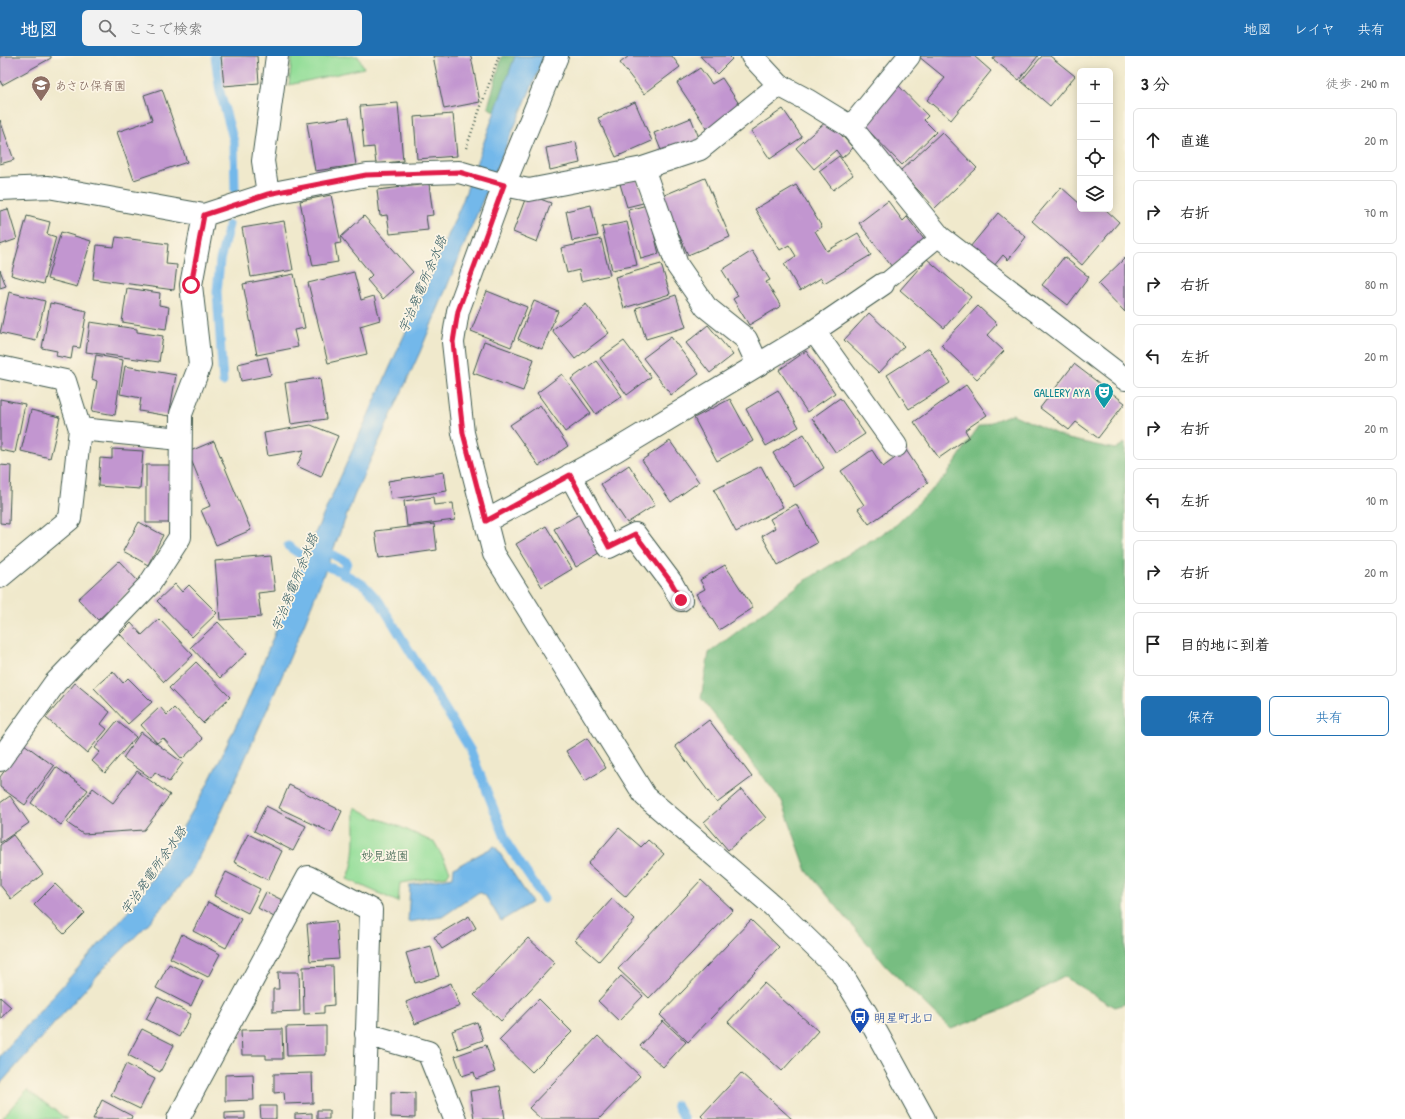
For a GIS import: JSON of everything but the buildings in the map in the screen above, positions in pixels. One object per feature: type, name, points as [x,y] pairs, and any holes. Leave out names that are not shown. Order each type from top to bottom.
[{"type":"street","points":[[268,194],[263,161],[277,56]]},
{"type":"street","points":[[557,56],[504,185],[458,311],[453,342],[463,433],[494,554],[645,796],[773,906],[840,971],[866,1013],[924,1119]]},
{"type":"street","points":[[752,56],[779,85],[851,127],[940,238],[1125,379]]},
{"type":"street","points":[[851,127],[909,56]]},
{"type":"street","points":[[0,189],[48,186],[204,215],[268,194],[366,175],[459,172],[504,185],[529,190],[643,168],[700,149],[779,85]]},
{"type":"street","points":[[643,168],[677,265],[706,307],[746,339],[758,365]]},
{"type":"street","points":[[0,760],[55,683],[149,585],[180,537],[181,414],[200,365],[191,285],[204,215]]},
{"type":"street","points":[[486,521],[616,451],[814,331],[883,284]]},
{"type":"street","points":[[814,331],[896,446]]},
{"type":"street","points":[[0,367],[65,381],[80,429],[70,519],[0,577]]},
{"type":"street","points":[[80,429],[180,439]]},
{"type":"street","points":[[570,475],[609,547],[635,534],[679,585]]},
{"type":"street","points":[[178,1119],[308,877],[371,910],[364,1119]]},
{"type":"street","points":[[366,1034],[428,1052],[455,1119]]},
{"type":"lane","points":[[883,284],[940,238]]},
{"type":"path","points":[[459,172],[499,56]]},
{"type":"green space","points":[[292,56],[358,56],[364,68],[289,85]]},
{"type":"green space","points":[[502,56],[544,56],[513,126],[488,107]]},
{"type":"green space","points":[[1012,414],[1068,439],[1115,449],[1125,443],[1125,1004],[1114,1007],[1064,977],[1002,1010],[951,1029],[887,967],[807,871],[782,801],[701,698],[709,653],[803,582],[896,525],[947,475],[978,427]]},
{"type":"green space","name":"妙見遊園","points":[[355,807],[373,817],[394,824],[435,843],[450,871],[447,876],[400,883],[398,902],[347,879],[353,862],[355,844]]},
{"type":"green space","points":[[27,1090],[67,1119],[1,1119]]},
{"type":"water","points":[[515,56],[545,56],[484,197],[420,352],[355,494],[305,622],[275,692],[217,821],[190,874],[147,925],[105,967],[0,1084],[0,1056],[134,905],[153,877],[202,795],[249,698],[312,540],[431,276],[463,200]]},
{"type":"water","points":[[495,846],[532,902],[501,921],[485,895],[479,892],[442,917],[408,922],[410,885],[453,877],[454,868]]},
{"type":"waterway","points":[[215,56],[220,92],[234,142],[235,190]]},
{"type":"waterway","points":[[223,382],[217,292],[220,260],[229,225]]},
{"type":"waterway","name":"宇治発電所余水路","points":[[288,546],[304,557],[341,572],[364,585],[379,601],[471,751],[508,845],[544,899]]},
{"type":"waterway","name":"宇治発電所余水路","points":[[322,549],[347,562],[343,574]]},
{"type":"waterway","points":[[676,1105],[684,1119]]},
{"type":"place","name":"あさひ保育園","points":[[41,102]]},
{"type":"place","name":"GALLERY AYA","points":[[1104,409]]},
{"type":"place","name":"明星町北口","points":[[860,1034]]},
{"type":"route","points":[[191,285],[204,215],[268,194],[366,175],[459,172],[504,185],[458,311],[453,342],[463,433],[486,521],[570,475],[609,547],[635,534],[671,582],[681,600]]}]
